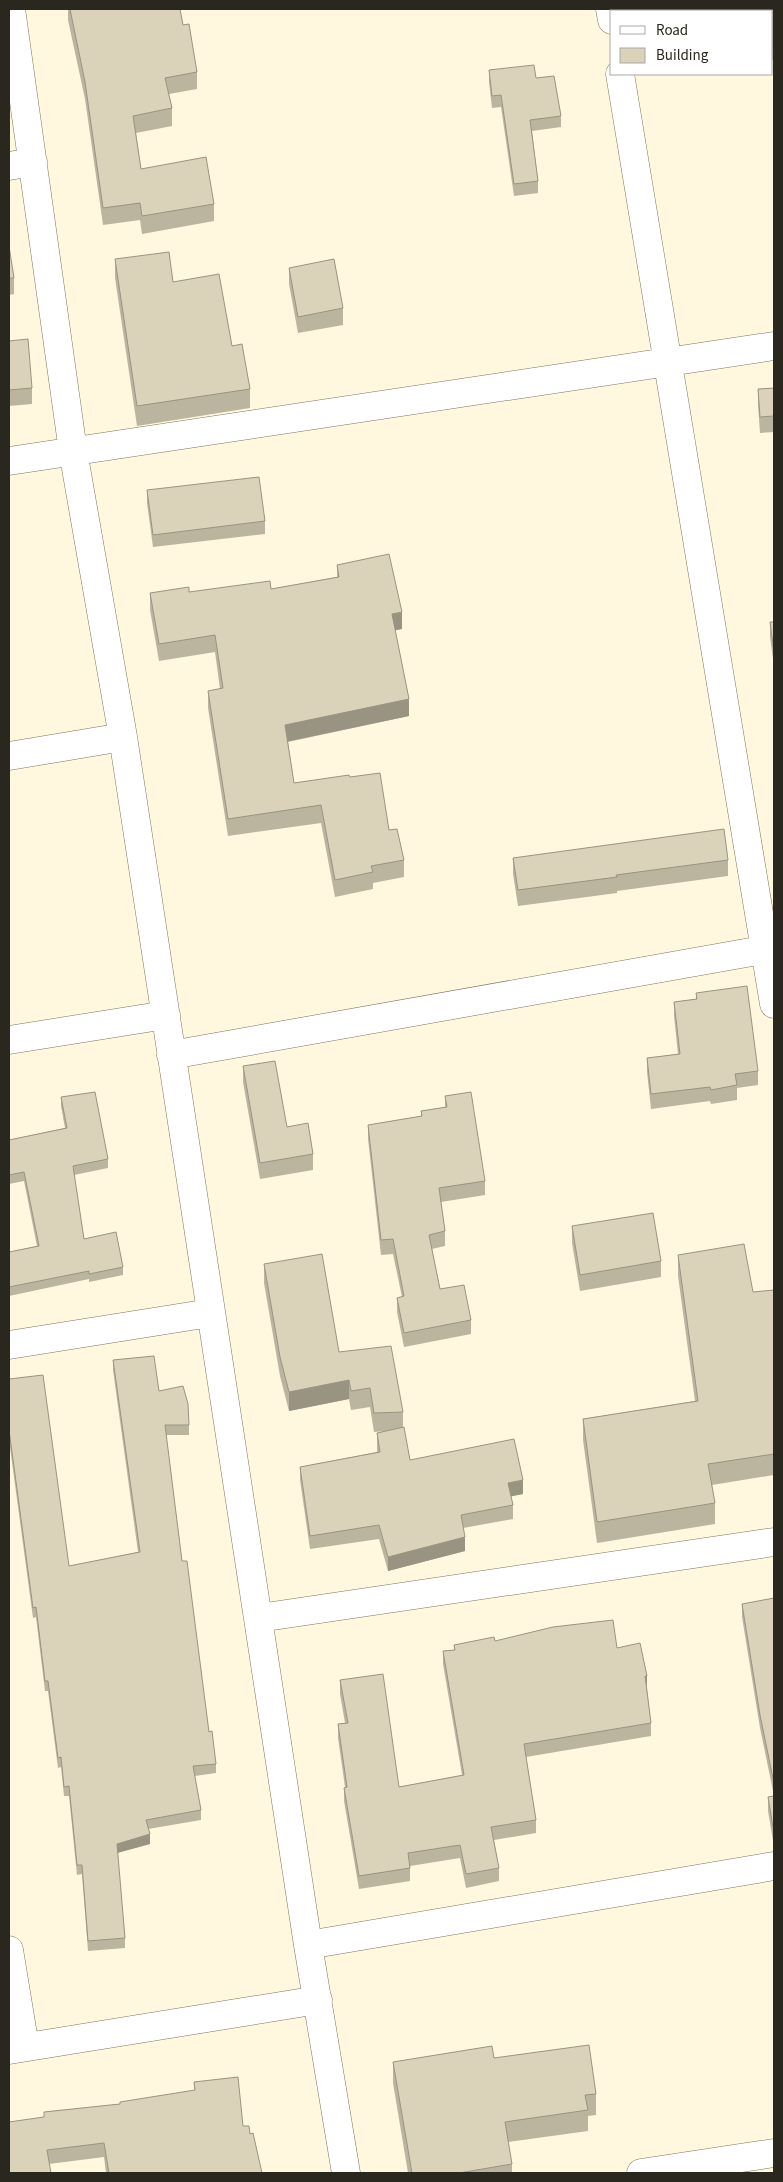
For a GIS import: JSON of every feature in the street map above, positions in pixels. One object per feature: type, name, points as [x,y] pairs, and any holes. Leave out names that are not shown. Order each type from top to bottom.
[{"type":"street","points":[[11,9],[21,164],[123,738],[308,1945],[346,2173]]},
{"type":"street","points":[[620,75],[667,362],[770,949],[774,1004]]},
{"type":"street","points":[[9,461],[774,346]]},
{"type":"street","points":[[9,756],[123,738]]},
{"type":"street","points":[[171,1055],[770,949]]},
{"type":"street","points":[[9,1040],[166,1015]]},
{"type":"street","points":[[9,1345],[210,1313]]},
{"type":"street","points":[[259,1618],[774,1542]]},
{"type":"street","points":[[308,1945],[774,1866]]},
{"type":"street","points":[[9,1950],[17,2048],[318,2000]]},
{"type":"street","points":[[657,2172],[774,2153]]},
{"type":"building","points":[[70,9],[180,9],[183,25],[189,24],[197,72],[165,78],[172,108],[133,116],[141,169],[206,157],[214,204],[142,216],[140,203],[103,208],[85,82]]},
{"type":"building","points":[[692,9],[724,10],[692,10]]},
{"type":"building","points":[[774,9],[774,45],[773,10],[762,10]]},
{"type":"building","points":[[534,65],[536,78],[554,76],[561,116],[530,120],[538,181],[514,184],[501,95],[492,96],[489,70]]},
{"type":"building","points":[[9,246],[14,278],[9,278]]},
{"type":"building","points":[[169,252],[173,282],[219,274],[232,346],[242,344],[250,389],[137,406],[115,259]]},
{"type":"building","points":[[334,259],[343,308],[298,317],[289,268]]},
{"type":"building","points":[[28,339],[32,388],[9,390],[9,341]]},
{"type":"building","points":[[774,388],[774,416],[760,417],[758,389]]},
{"type":"building","points":[[259,477],[265,521],[153,535],[147,490]]},
{"type":"building","points":[[389,554],[402,612],[392,614],[409,699],[285,725],[294,783],[349,775],[350,777],[380,773],[389,830],[397,829],[404,860],[371,866],[373,872],[335,880],[321,805],[228,819],[208,691],[223,688],[215,635],[159,644],[150,593],[189,587],[189,592],[270,581],[271,589],[339,577],[337,565]]},
{"type":"building","points":[[770,622],[774,622],[774,652]]},
{"type":"building","points":[[724,829],[728,860],[518,890],[513,858]]},
{"type":"building","points":[[747,986],[758,1071],[735,1074],[737,1085],[711,1090],[710,1087],[651,1094],[647,1058],[680,1054],[674,1002],[697,999],[696,993]]},
{"type":"building","points":[[275,1061],[287,1127],[308,1123],[313,1154],[260,1163],[243,1066]]},
{"type":"building","points":[[95,1092],[108,1159],[73,1166],[84,1239],[116,1232],[123,1267],[89,1274],[89,1271],[9,1287],[9,1252],[39,1246],[24,1172],[9,1175],[9,1140],[67,1128],[61,1097]]},
{"type":"building","points":[[471,1092],[485,1181],[439,1188],[445,1231],[429,1235],[440,1289],[464,1285],[471,1320],[404,1333],[397,1298],[404,1296],[393,1239],[381,1240],[368,1125],[422,1116],[421,1111],[447,1107],[445,1096]]},
{"type":"building","points":[[653,1213],[661,1261],[580,1275],[572,1226]]},
{"type":"building","points":[[744,1244],[753,1292],[774,1290],[774,1454],[708,1464],[715,1503],[597,1522],[583,1419],[698,1401],[678,1255]]},
{"type":"building","points":[[322,1254],[339,1352],[391,1346],[403,1412],[374,1413],[370,1388],[351,1391],[349,1380],[289,1392],[280,1357],[264,1264]]},
{"type":"building","points":[[154,1356],[159,1391],[183,1386],[188,1404],[189,1425],[165,1425],[182,1561],[187,1561],[209,1732],[212,1731],[216,1764],[193,1766],[201,1810],[146,1820],[150,1834],[117,1844],[125,1938],[88,1941],[82,1865],[77,1865],[69,1786],[64,1787],[61,1757],[58,1758],[48,1681],[45,1681],[36,1607],[33,1608],[9,1430],[9,1379],[43,1375],[69,1566],[140,1552],[113,1360]]},
{"type":"building","points":[[404,1427],[410,1460],[514,1439],[523,1480],[508,1483],[513,1505],[461,1515],[465,1537],[388,1557],[379,1525],[310,1536],[300,1467],[380,1452],[377,1433]]},
{"type":"building","points":[[774,1598],[774,1783],[760,1715],[742,1604]]},
{"type":"building","points":[[613,1620],[617,1648],[640,1643],[647,1676],[645,1676],[651,1723],[524,1744],[536,1820],[491,1827],[499,1868],[466,1874],[460,1845],[408,1853],[410,1868],[359,1876],[344,1788],[347,1787],[338,1724],[348,1723],[340,1680],[383,1674],[399,1787],[464,1775],[443,1651],[455,1650],[454,1645],[494,1637],[495,1641],[553,1627]]},
{"type":"building","points":[[774,1796],[774,1827],[773,1827],[768,1797]]},
{"type":"building","points":[[589,2045],[596,2094],[585,2095],[588,2110],[505,2122],[512,2164],[459,2173],[412,2173],[393,2062],[492,2046],[494,2058]]},
{"type":"building","points":[[238,2077],[243,2126],[249,2126],[250,2134],[253,2133],[262,2173],[109,2173],[104,2143],[47,2150],[51,2173],[9,2173],[9,2122],[44,2117],[44,2112],[120,2104],[120,2102],[195,2090],[194,2082]]}]
